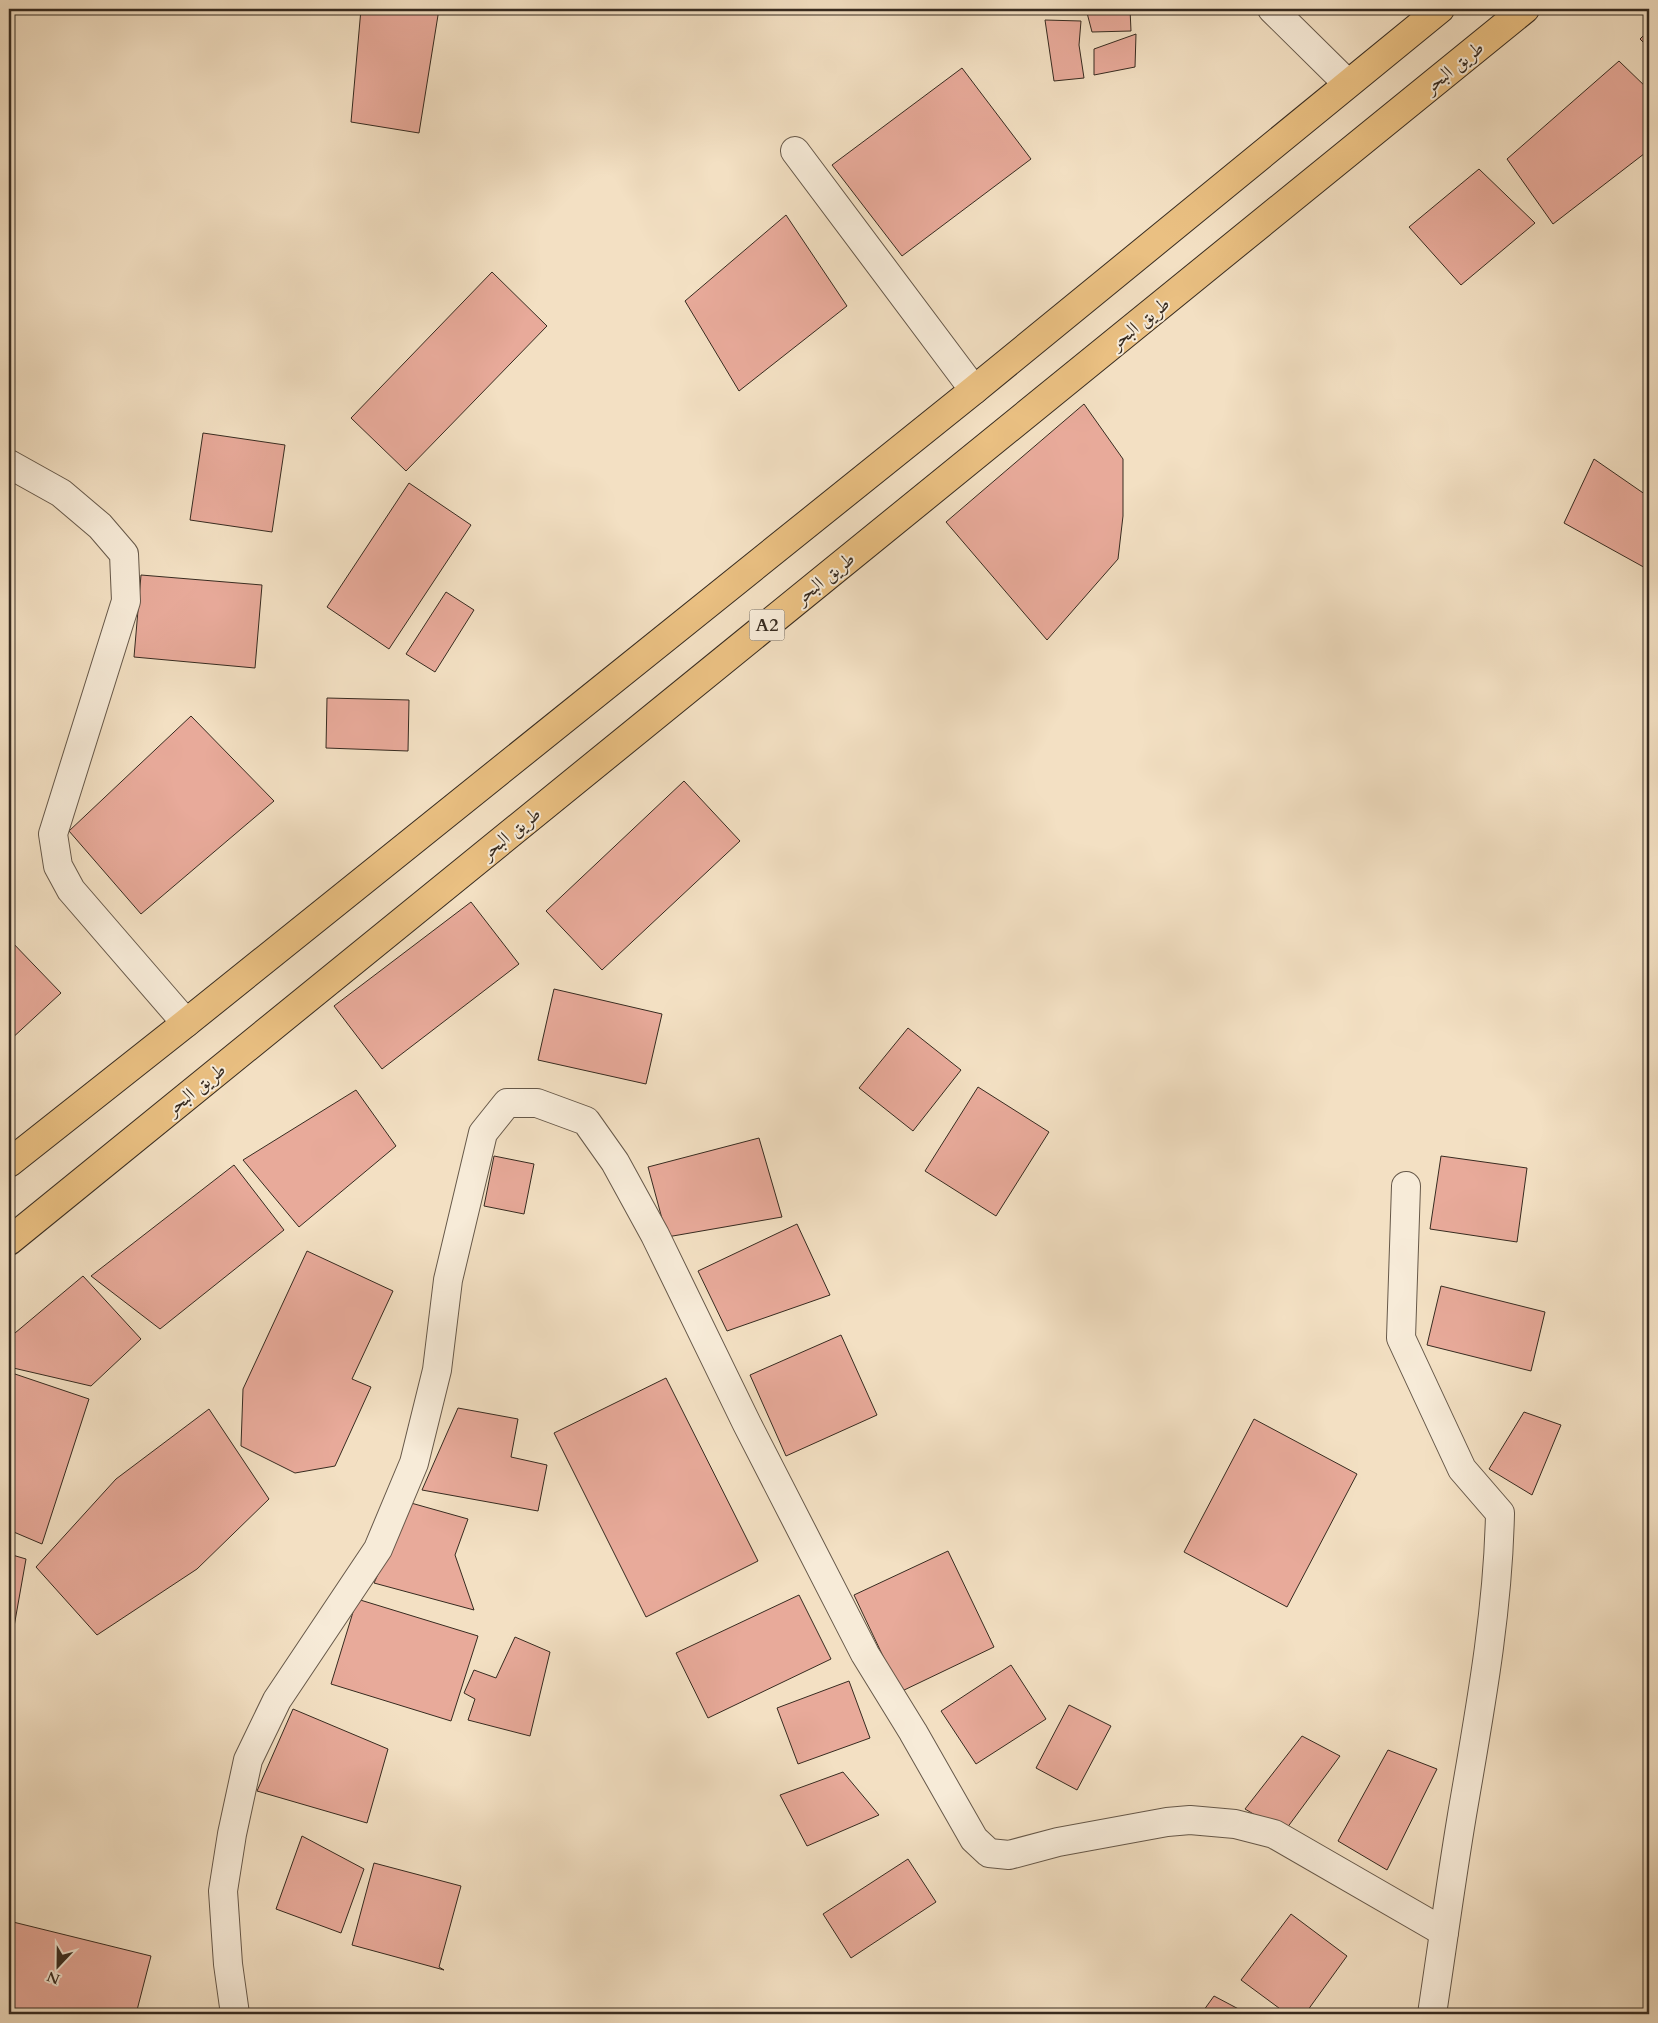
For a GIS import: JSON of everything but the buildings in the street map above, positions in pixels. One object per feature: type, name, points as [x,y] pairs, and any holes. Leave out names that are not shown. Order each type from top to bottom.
[{"type":"highway","points":[[9,1163],[974,390],[1347,83],[1440,9]]},
{"type":"highway","name":"طريق البحر","points":[[9,1241],[1525,9]]},
{"type":"street","points":[[1272,9],[1347,83]]},
{"type":"street","points":[[795,150],[974,390]]},
{"type":"street","points":[[9,464],[61,493],[100,526],[124,554],[126,601],[53,834],[58,866],[71,890],[186,1023]]},
{"type":"street","points":[[235,2014],[228,1964],[223,1891],[232,1834],[248,1760],[277,1700],[378,1549],[414,1464],[437,1370],[448,1280],[483,1133],[507,1103],[537,1103],[586,1121],[615,1162],[654,1235],[747,1424],[865,1654],[913,1732],[974,1839],[989,1853],[1009,1855],[1058,1842],[1167,1822],[1190,1820],[1235,1824],[1274,1834],[1444,1932]]},
{"type":"street","points":[[1406,1186],[1401,1338],[1462,1469],[1500,1513],[1499,1564],[1485,1681],[1432,2014]]}]
